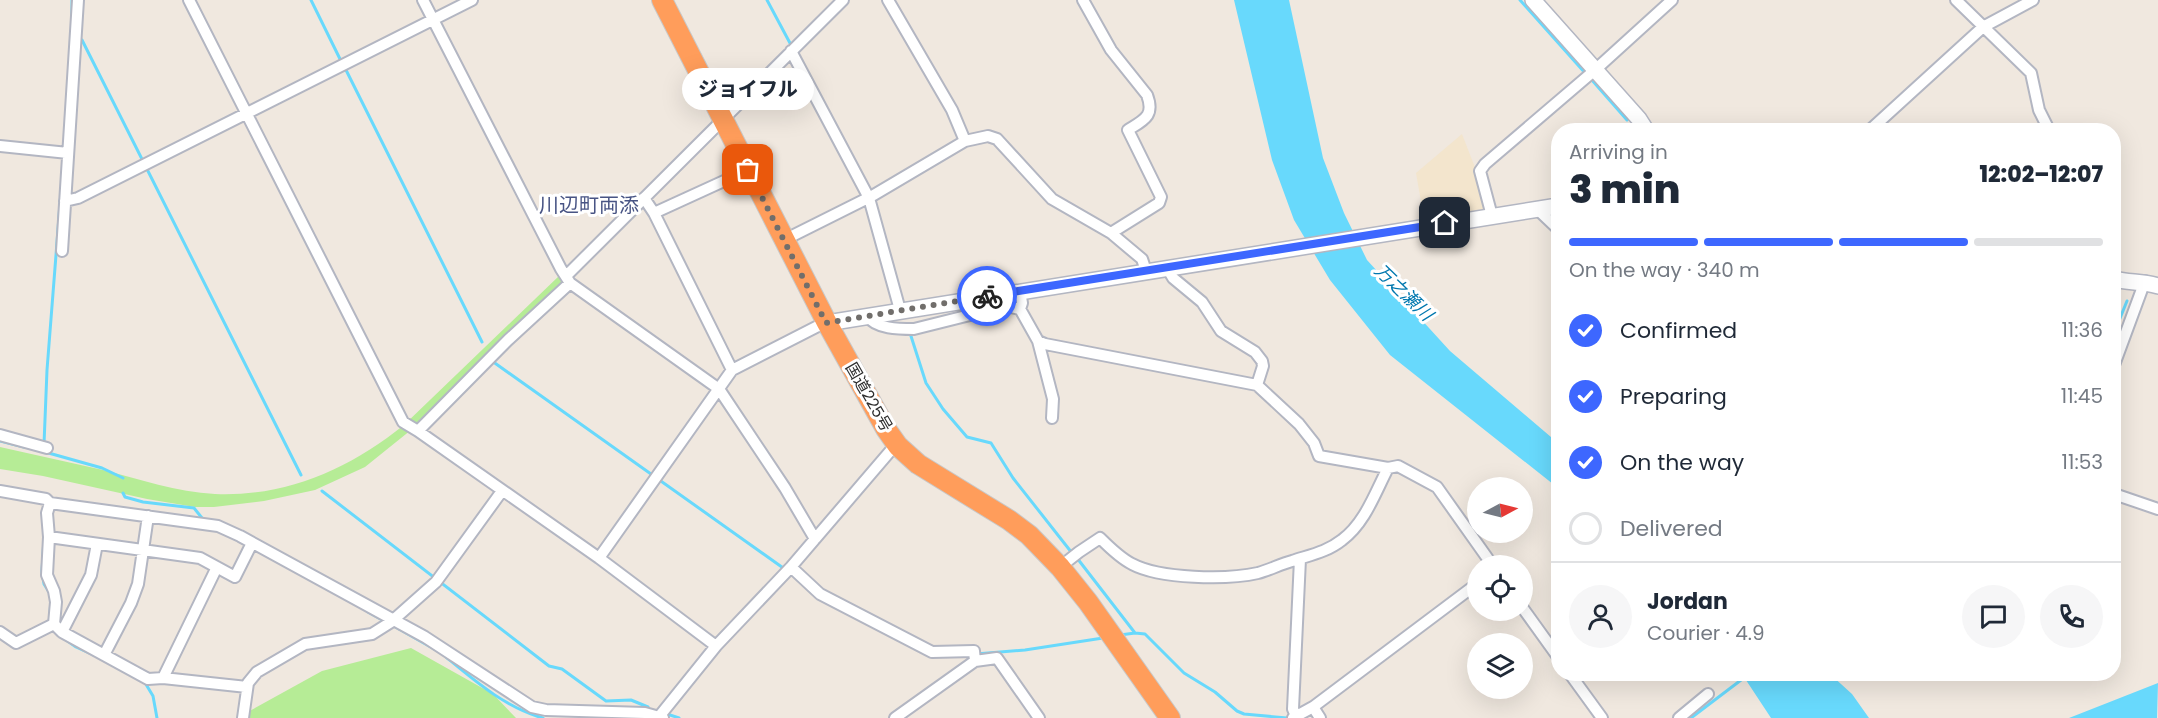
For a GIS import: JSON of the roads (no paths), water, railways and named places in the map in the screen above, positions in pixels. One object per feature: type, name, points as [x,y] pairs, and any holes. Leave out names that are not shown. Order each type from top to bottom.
[{"type":"highway","name":"国道225号","points":[[662,0],[826,323],[898,446],[918,464],[1069,559],[1088,602],[1170,718]]},
{"type":"main road","points":[[1533,0],[1590,74],[1642,123]]},
{"type":"main road","points":[[826,323],[1551,207]]},
{"type":"main road","points":[[2121,281],[2152,284]]},
{"type":"street","points":[[62,250],[65,152],[78,0]]},
{"type":"street","points":[[189,0],[404,422],[598,558],[716,646]]},
{"type":"street","points":[[423,0],[568,279],[719,389],[785,488],[815,539]]},
{"type":"street","points":[[64,201],[78,198],[472,0]]},
{"type":"street","points":[[418,431],[568,279],[644,198],[843,0]]},
{"type":"street","points":[[888,0],[952,110],[965,141]]},
{"type":"street","points":[[1083,0],[1121,66],[1147,95],[1150,103],[1148,115],[1128,130],[1161,197],[1159,203],[1111,233]]},
{"type":"street","points":[[1492,216],[1480,171],[1485,164],[1672,0]]},
{"type":"street","points":[[1956,0],[2031,73],[2040,110],[2046,123]]},
{"type":"street","points":[[1878,123],[1983,27],[2033,0]]},
{"type":"street","points":[[791,51],[870,197],[900,310]]},
{"type":"street","points":[[784,240],[870,197],[965,141],[988,136],[997,139],[1052,199],[1111,233],[1142,259],[1146,271]]},
{"type":"street","points":[[0,146],[65,152]]},
{"type":"street","points":[[654,213],[748,170]]},
{"type":"street","points":[[644,198],[654,213],[732,370]]},
{"type":"street","points":[[1537,209],[1551,222]]},
{"type":"street","points":[[1167,268],[1173,278],[1203,302],[1221,332],[1260,357],[1263,366],[1257,385]]},
{"type":"street","points":[[2121,350],[2152,284]]},
{"type":"street","points":[[1020,291],[1022,303],[1020,309]]},
{"type":"street","points":[[867,316],[871,322],[881,326],[914,329],[1006,306],[1020,309],[1038,340],[1053,399],[1052,418]]},
{"type":"street","points":[[598,558],[732,370],[826,323]]},
{"type":"street","points":[[1038,340],[1045,344],[1257,385],[1299,424],[1314,443],[1318,456],[1388,468],[1398,466],[1437,487],[1485,555]]},
{"type":"street","points":[[0,435],[47,448]]},
{"type":"street","points":[[0,491],[46,500],[50,503],[218,526],[391,622],[425,637],[532,707],[546,710],[645,713],[660,717],[716,646],[898,446]]},
{"type":"street","points":[[1069,559],[1100,538],[1111,549],[1137,566],[1166,574],[1202,577],[1254,574],[1331,548],[1343,540],[1360,524],[1388,468]]},
{"type":"street","points":[[243,718],[247,687],[257,672],[305,644],[372,634],[391,622],[438,580],[502,491]]},
{"type":"street","points":[[2121,497],[2158,510]]},
{"type":"street","points":[[50,503],[47,513],[47,575],[54,591],[58,628]]},
{"type":"street","points":[[104,655],[131,603],[138,584],[148,516]]},
{"type":"street","points":[[48,537],[200,558],[235,577],[252,543]]},
{"type":"street","points":[[0,632],[16,643],[58,628],[91,575],[97,544]]},
{"type":"street","points":[[1300,559],[1294,717],[1313,707],[1467,591]]},
{"type":"street","points":[[163,678],[217,567]]},
{"type":"street","points":[[788,569],[820,594],[933,652],[974,651],[975,657]]},
{"type":"street","points":[[1532,621],[1551,647]]},
{"type":"street","points":[[58,628],[148,679],[163,678],[247,687]]},
{"type":"street","points":[[895,718],[975,657],[997,658],[1039,718]]},
{"type":"street","points":[[1575,681],[1602,718]]},
{"type":"street","points":[[1679,718],[1708,694]]},
{"type":"street","points":[[1313,707],[1320,718]]},
{"type":"water","points":[[1234,0],[1289,0],[1323,158],[1344,213],[1367,260],[1450,351],[1551,437],[1551,482],[1390,355],[1330,280],[1294,220],[1272,160]]},
{"type":"water","points":[[1747,681],[1838,681],[1852,694],[1869,718],[1771,718]]},
{"type":"water","points":[[2158,683],[2157,718],[2069,718]]},
{"type":"waterway","points":[[72,0],[72,20]]},
{"type":"waterway","points":[[311,0],[340,59]]},
{"type":"waterway","points":[[767,0],[791,45]]},
{"type":"waterway","points":[[1520,0],[1586,74]]},
{"type":"waterway","points":[[82,40],[301,475]]},
{"type":"waterway","points":[[345,68],[482,342]]},
{"type":"waterway","points":[[1591,79],[1627,120]]},
{"type":"waterway","points":[[44,444],[47,370],[61,191]]},
{"type":"waterway","points":[[2121,316],[2127,301]]},
{"type":"waterway","points":[[910,333],[926,383],[943,409],[967,437],[991,443],[1013,478],[1072,553]]},
{"type":"waterway","points":[[492,361],[786,570]]},
{"type":"waterway","points":[[0,441],[24,447]]},
{"type":"waterway","points":[[45,452],[102,468],[123,478]]},
{"type":"waterway","points":[[322,491],[549,666],[562,669],[606,701],[631,700],[648,707]]},
{"type":"waterway","points":[[123,493],[125,497],[143,502],[194,508],[202,518]]},
{"type":"waterway","points":[[44,539],[42,571],[44,584],[51,595],[50,617]]},
{"type":"waterway","points":[[1077,558],[1135,633]]},
{"type":"waterway","points":[[368,612],[386,622]]},
{"type":"waterway","points":[[392,625],[436,650]]},
{"type":"waterway","points":[[55,632],[76,647],[98,657]]},
{"type":"waterway","points":[[1120,635],[1145,634],[1184,673],[1215,692],[1237,711],[1244,714],[1287,718]]},
{"type":"waterway","points":[[976,654],[1025,650],[1103,638]]},
{"type":"waterway","points":[[446,657],[504,701],[543,718]]},
{"type":"waterway","points":[[144,681],[153,696],[157,718]]},
{"type":"waterway","points":[[1691,718],[1740,681]]},
{"type":"waterway","points":[[667,714],[679,718]]},
{"type":"place","name":"ジョイフル","points":[[748,170]]},
{"type":"district","name":"川辺町両添","points":[[589,205]]},
{"type":"water label","name":"万之瀬川","points":[[1404,292]]}]
